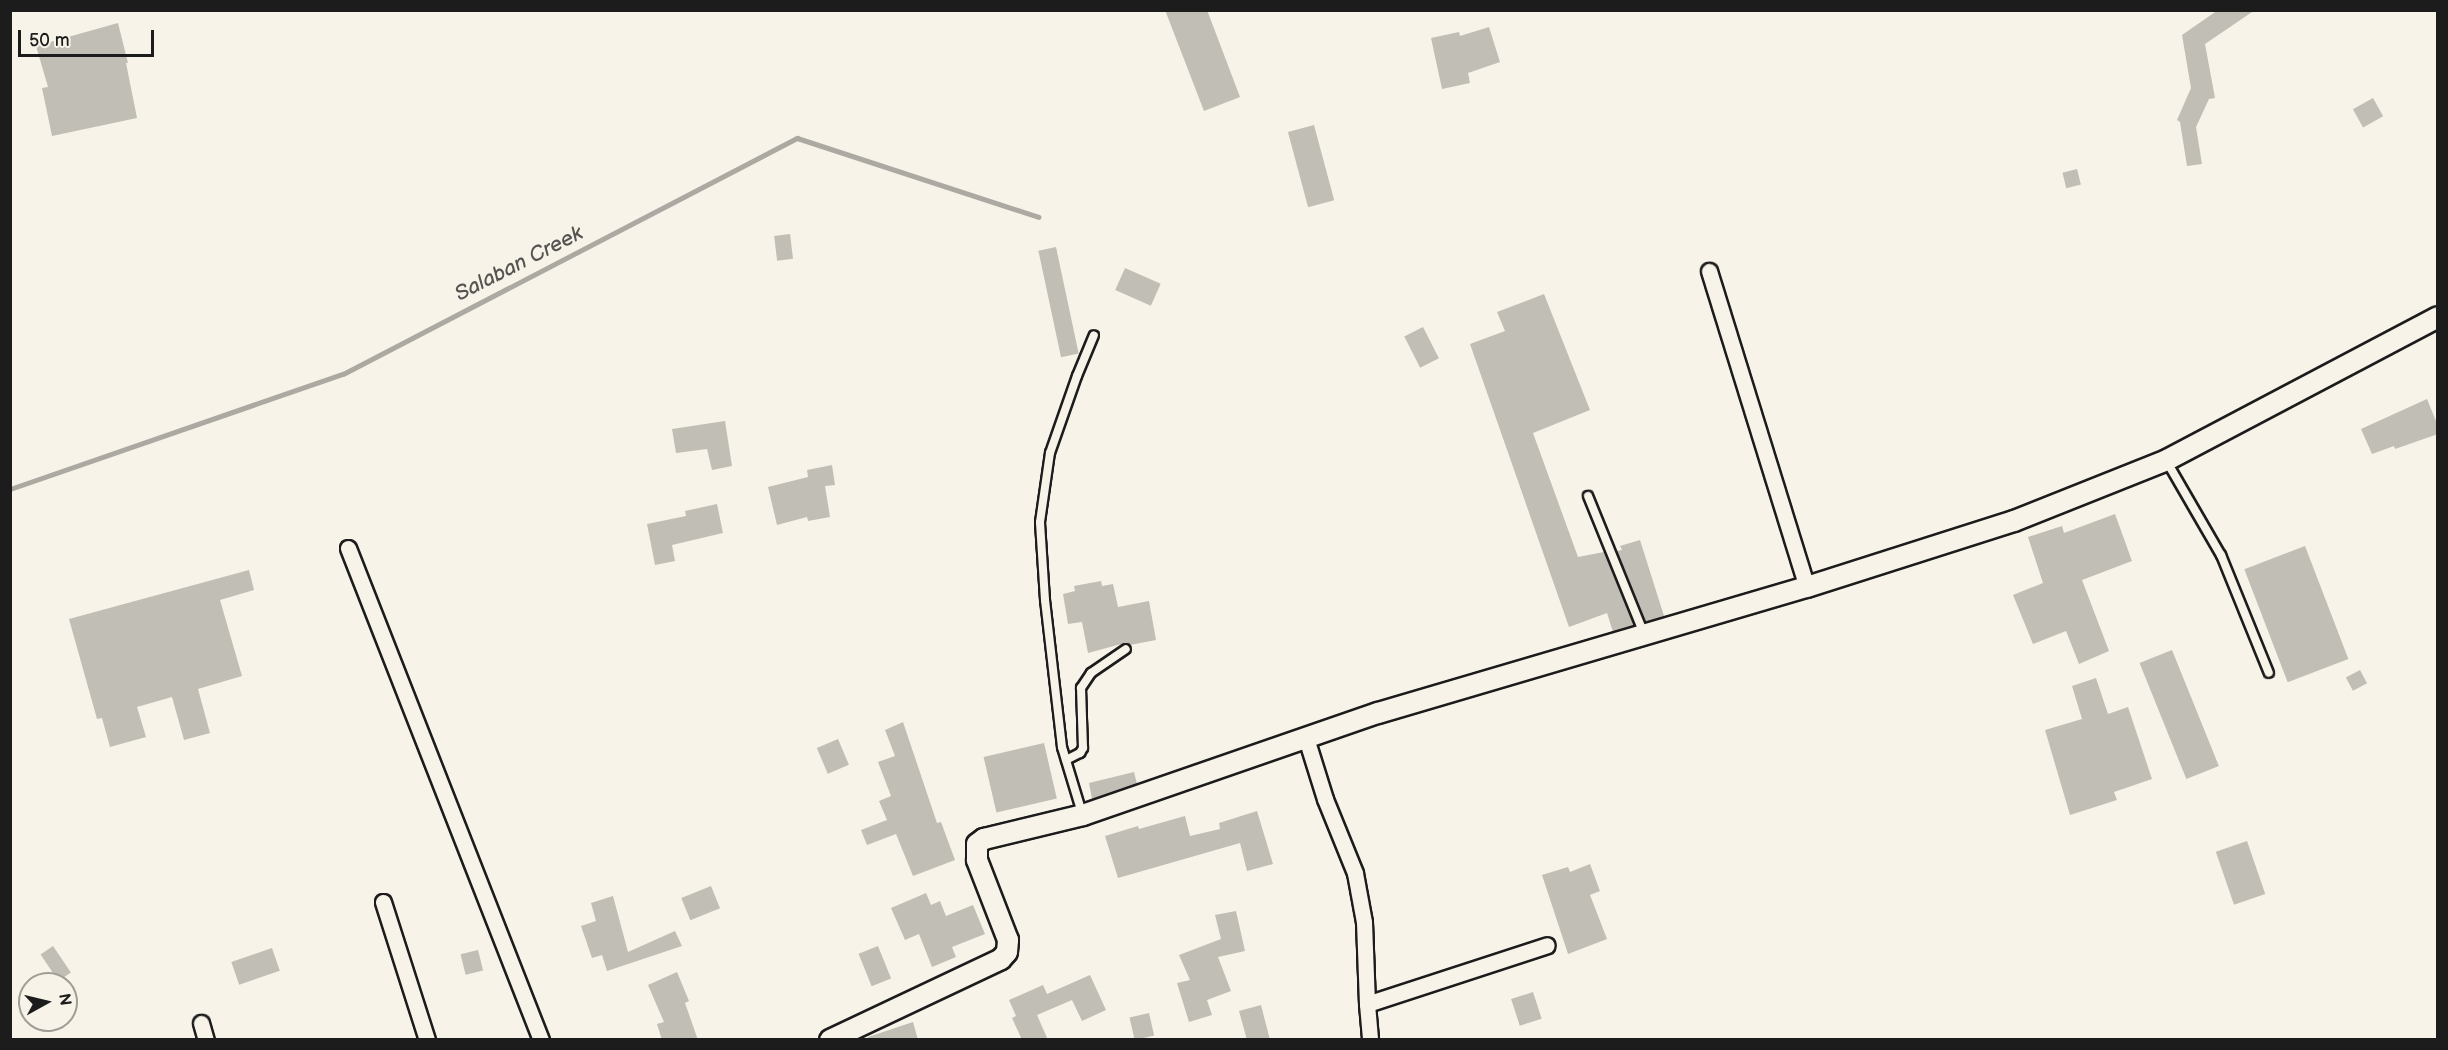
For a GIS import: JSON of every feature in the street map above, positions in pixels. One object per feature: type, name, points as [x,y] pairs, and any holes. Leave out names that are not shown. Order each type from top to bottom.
[{"type":"street","points":[[1709,271],[1807,587]]},
{"type":"street","points":[[837,1038],[1001,959],[1007,952],[1008,940],[977,860],[977,844],[984,839],[1083,815],[1377,713],[1807,587],[2014,521],[2167,460],[2438,317]]},
{"type":"street","points":[[348,548],[541,1040]]},
{"type":"street","points":[[1306,738],[1326,799],[1355,873],[1364,922],[1367,1004],[1371,1040]]},
{"type":"street","points":[[383,902],[427,1040]]},
{"type":"street","points":[[1367,1004],[1547,945]]},
{"type":"street","points":[[201,1023],[206,1040]]},
{"type":"lane","points":[[1083,815],[1062,747],[1045,600],[1040,522],[1050,453],[1094,335]]},
{"type":"lane","points":[[2167,460],[2221,555],[2269,673]]},
{"type":"lane","points":[[1588,496],[1644,635]]},
{"type":"lane","points":[[1066,760],[1080,753],[1083,748],[1081,688],[1091,673],[1126,649]]},
{"type":"building","points":[[1165,10],[1207,10],[1240,97],[1204,111]]},
{"type":"building","points":[[2218,10],[2255,10],[2205,44],[2215,98],[2209,99],[2196,127],[2202,164],[2187,166],[2180,122],[2177,120],[2191,88],[2182,35]]},
{"type":"building","points":[[118,23],[128,63],[126,63],[137,118],[52,136],[42,88],[48,87],[36,46]]},
{"type":"building","points":[[1489,27],[1500,62],[1468,73],[1470,83],[1442,89],[1431,38],[1459,32],[1460,36]]},
{"type":"building","points":[[2373,98],[2383,116],[2363,128],[2353,109]]},
{"type":"building","points":[[1314,125],[1334,200],[1308,207],[1288,132]]},
{"type":"building","points":[[2077,169],[2081,185],[2066,188],[2062,173]]},
{"type":"building","points":[[790,234],[793,259],[777,261],[774,236]]},
{"type":"building","points":[[1056,247],[1079,354],[1061,357],[1038,251]]},
{"type":"building","points":[[1125,268],[1161,284],[1151,306],[1115,290]]},
{"type":"building","points":[[1544,294],[1590,410],[1533,433],[1578,557],[1604,552],[1634,625],[1613,632],[1607,613],[1569,627],[1470,344],[1505,331],[1497,312]]},
{"type":"building","points":[[1423,327],[1439,358],[1420,368],[1404,337]]},
{"type":"building","points":[[2427,399],[2438,426],[2438,434],[2395,449],[2394,446],[2372,454],[2361,429]]},
{"type":"building","points":[[725,421],[732,466],[712,470],[707,449],[676,453],[672,429]]},
{"type":"building","points":[[832,465],[835,485],[825,486],[830,517],[808,521],[807,517],[777,525],[768,487],[808,477],[807,470]]},
{"type":"building","points":[[717,504],[723,533],[672,545],[675,561],[655,565],[647,524],[686,516],[685,511]]},
{"type":"building","points":[[2115,514],[2132,561],[2082,580],[2109,651],[2079,664],[2066,631],[2033,644],[2013,595],[2043,583],[2028,537],[2062,526],[2064,533]]},
{"type":"building","points":[[1640,540],[1664,616],[1646,622],[1617,551],[1622,550],[1620,546]]},
{"type":"building","points":[[2305,546],[2348,659],[2288,682],[2244,569]]},
{"type":"building","points":[[249,570],[254,590],[220,600],[242,676],[198,689],[210,733],[184,740],[172,697],[137,707],[146,737],[110,747],[102,718],[97,719],[69,619]]},
{"type":"building","points":[[1101,581],[1102,586],[1113,584],[1118,607],[1149,601],[1156,640],[1130,645],[1125,643],[1088,653],[1082,622],[1068,624],[1063,594],[1075,591],[1074,586]]},
{"type":"building","points":[[2172,650],[2219,766],[2186,779],[2140,663]]},
{"type":"building","points":[[2360,670],[2367,683],[2353,691],[2346,678]]},
{"type":"building","points":[[2096,678],[2108,714],[2128,707],[2152,779],[2114,792],[2117,800],[2070,815],[2045,730],[2082,719],[2072,686]]},
{"type":"building","points":[[903,722],[937,823],[941,822],[955,860],[913,876],[896,834],[867,845],[861,830],[887,820],[879,801],[891,796],[878,762],[895,756],[885,730]]},
{"type":"building","points":[[838,739],[849,765],[828,774],[817,748]]},
{"type":"building","points":[[1044,743],[1057,799],[996,812],[984,757]]},
{"type":"building","points":[[1134,772],[1137,784],[1092,799],[1089,783]]},
{"type":"building","points":[[1257,811],[1273,864],[1247,871],[1240,843],[1118,878],[1105,836],[1185,816],[1190,836],[1220,829],[1219,823]]},
{"type":"building","points":[[2247,841],[2265,894],[2234,905],[2216,852]]},
{"type":"building","points":[[1590,864],[1600,891],[1590,895],[1607,939],[1568,954],[1542,875],[1568,867],[1570,872]]},
{"type":"building","points":[[711,886],[720,908],[690,920],[681,898]]},
{"type":"building","points":[[926,893],[931,905],[940,901],[946,916],[973,905],[985,934],[952,947],[956,957],[932,967],[919,934],[905,940],[891,908]]},
{"type":"building","points":[[613,896],[628,952],[675,931],[682,946],[607,971],[602,955],[592,958],[581,926],[596,921],[591,903]]},
{"type":"building","points":[[1236,911],[1245,951],[1218,957],[1231,991],[1207,1000],[1212,1015],[1189,1022],[1177,983],[1190,980],[1179,955],[1221,939],[1215,915]]},
{"type":"building","points":[[53,946],[71,972],[52,972],[41,954]]},
{"type":"building","points":[[878,946],[891,978],[872,986],[859,954]]},
{"type":"building","points":[[272,948],[280,971],[239,985],[231,962]]},
{"type":"building","points":[[478,950],[483,970],[466,975],[461,954]]},
{"type":"building","points":[[677,972],[689,1001],[685,1003],[698,1040],[662,1040],[657,1024],[664,1022],[648,985]]},
{"type":"building","points":[[1090,975],[1106,1010],[1082,1021],[1072,1000],[1037,1015],[1048,1040],[1022,1040],[1012,1018],[1016,1016],[1009,1000],[1043,985],[1047,994]]},
{"type":"building","points":[[1533,992],[1542,1019],[1520,1026],[1511,999]]},
{"type":"building","points":[[1261,1005],[1270,1040],[1247,1040],[1239,1011]]},
{"type":"building","points":[[1149,1013],[1154,1035],[1135,1040],[1130,1017]]},
{"type":"building","points":[[913,1022],[918,1040],[869,1040],[868,1037]]},
{"type":"waterway","name":"Salaban Creek","points":[[10,489],[343,374],[797,138],[1038,217]]}]
